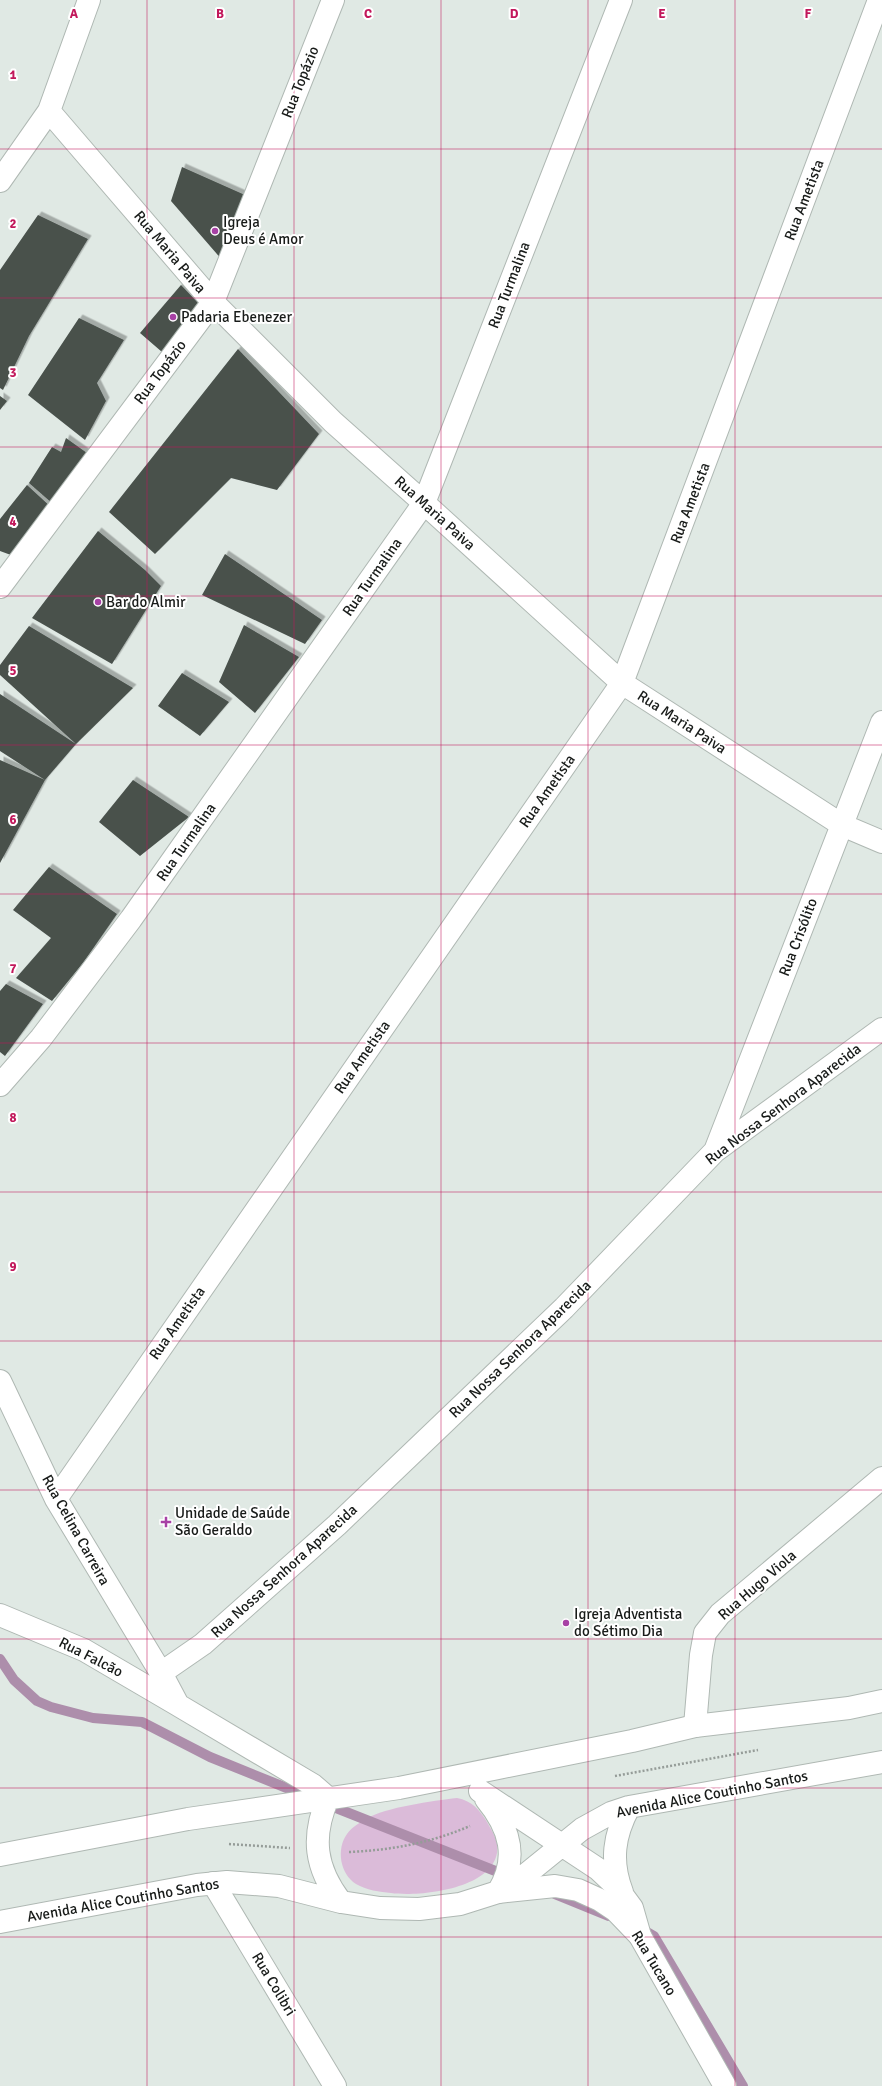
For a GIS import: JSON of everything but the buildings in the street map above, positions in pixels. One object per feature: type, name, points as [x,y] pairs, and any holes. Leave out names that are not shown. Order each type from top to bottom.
[{"type":"street","points":[[0,181],[49,111],[89,0]]},
{"type":"street","name":"Rua Topázio","points":[[0,587],[212,302],[332,0]]},
{"type":"street","name":"Rua Turmalina","points":[[0,1085],[41,1038],[131,919],[424,503],[621,0]]},
{"type":"street","name":"Rua Ametista","points":[[56,1499],[622,684],[879,0]]},
{"type":"street","name":"Rua Maria Paiva","points":[[49,111],[212,302],[333,422],[622,684],[842,824],[882,842]]},
{"type":"street","name":"Rua Crisólito","points":[[714,1151],[882,722]]},
{"type":"street","name":"Rua Nossa Senhora Aparecida","points":[[161,1673],[203,1644],[337,1525],[564,1308],[714,1151],[882,1029]]},
{"type":"street","name":"Rua Celina Carreira","points":[[0,1381],[56,1499],[161,1673]]},
{"type":"street","name":"Rua Hugo Viola","points":[[695,1726],[700,1654],[705,1633],[720,1614],[882,1478]]},
{"type":"street","name":"Rua Falcão","points":[[0,1615],[84,1650],[313,1785],[328,1798]]},
{"type":"street","points":[[161,1673],[178,1705]]},
{"type":"street","points":[[0,1855],[188,1819],[400,1788],[473,1783],[695,1726],[849,1708],[882,1701]]},
{"type":"street","name":"Avenida Alice Coutinho Santos","points":[[0,1922],[213,1883],[255,1883],[279,1886],[340,1902],[380,1908],[440,1908],[479,1899],[498,1892],[519,1880],[562,1844],[596,1820],[629,1807],[882,1762]]},
{"type":"street","points":[[473,1783],[496,1812],[506,1833],[510,1862],[507,1878],[498,1892]]},
{"type":"street","points":[[473,1783],[598,1869],[632,1908],[640,1936]]},
{"type":"street","points":[[328,1798],[319,1825],[318,1850],[323,1873],[330,1888],[340,1902]]},
{"type":"street","points":[[624,1897],[617,1880],[614,1863],[614,1846],[619,1826],[629,1807]]},
{"type":"street","name":"Rua Colibri","points":[[213,1883],[335,2086]]},
{"type":"street","name":"Rua Tucano","points":[[498,1892],[555,1886],[578,1890],[600,1900],[615,1910],[640,1936],[725,2086]]},
{"type":"path","points":[[613,1777],[760,1750]]},
{"type":"path","points":[[224,1844],[349,1852],[383,1850],[417,1845],[447,1836],[496,1812]]},
{"type":"shaded area","points":[[457,1798],[471,1803],[478,1809],[487,1822],[496,1840],[497,1853],[492,1865],[482,1875],[468,1883],[453,1888],[436,1892],[404,1894],[382,1892],[364,1888],[356,1884],[346,1874],[341,1861],[342,1847],[347,1834],[358,1824],[385,1811]]},
{"type":"waterway","points":[[0,1659],[14,1680],[37,1701],[51,1707],[93,1718],[142,1722],[210,1757],[309,1797]]},
{"type":"waterway","points":[[326,1804],[508,1876]]},
{"type":"waterway","points":[[555,1894],[609,1916]]},
{"type":"waterway","points":[[640,1928],[654,1936],[743,2086]]},
{"type":"place","name":"Igreja Deus é Amor","points":[[215,231]]},
{"type":"place","name":"Padaria Ebenezer","points":[[173,317]]},
{"type":"place","name":"Bar do Almir","points":[[98,602]]},
{"type":"place","name":"Unidade de Saúde São Geraldo","points":[[166,1522]]},
{"type":"place","name":"Igreja Adventista do Sétimo Dia","points":[[566,1623]]}]
